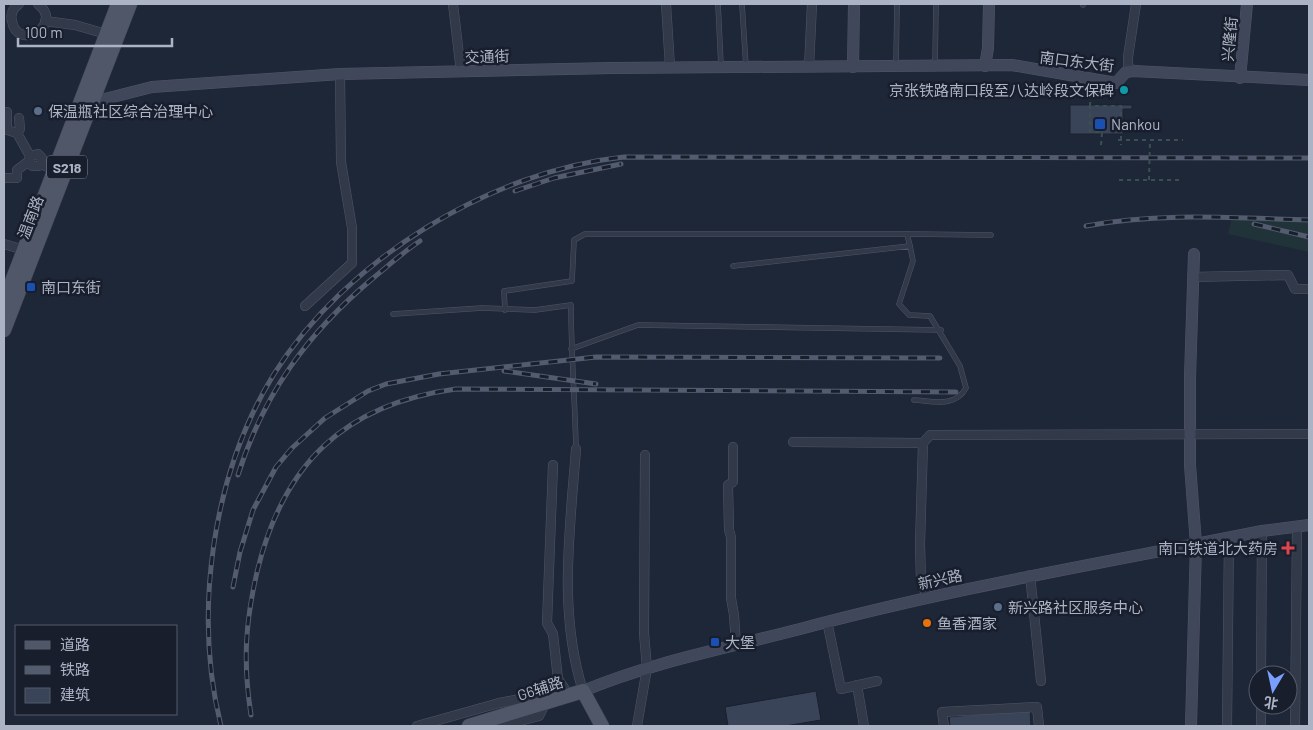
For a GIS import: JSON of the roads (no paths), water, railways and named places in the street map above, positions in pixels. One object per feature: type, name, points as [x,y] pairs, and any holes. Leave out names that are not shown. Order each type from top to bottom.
[{"type":"main road","name":"温南路","points":[[4,330],[87,100],[106,34],[118,4]]},
{"type":"main road","name":"温南路","points":[[4,302],[24,250],[48,167],[87,100],[130,4]]},
{"type":"main road","name":"G6辅路","points":[[469,726],[576,693],[602,726]]},
{"type":"street","points":[[19,4],[8,15],[14,27],[23,34],[29,35],[40,31],[46,21],[44,10],[38,4]]},
{"type":"street","points":[[453,4],[461,72]]},
{"type":"street","points":[[666,4],[670,67]]},
{"type":"street","points":[[809,67],[812,4]]},
{"type":"street","points":[[853,68],[854,4]]},
{"type":"street","points":[[984,66],[988,48],[989,4]]},
{"type":"street","points":[[1133,71],[1128,65],[1128,57],[1136,4]]},
{"type":"street","name":"兴隆街","points":[[1240,78],[1247,4]]},
{"type":"street","points":[[46,21],[75,24],[106,34]]},
{"type":"street","name":"南口东大街","points":[[896,67],[1012,65],[1033,71],[1116,83],[1126,72],[1133,71],[1240,78],[1309,80]]},
{"type":"street","name":"交通街","points":[[87,100],[152,87],[340,74],[670,67],[896,67]]},
{"type":"street","points":[[305,306],[352,263],[352,228],[341,162],[340,74]]},
{"type":"street","points":[[4,112],[7,112],[5,129],[16,133],[29,159]]},
{"type":"street","points":[[16,133],[20,129],[19,118]]},
{"type":"street","points":[[4,178],[16,178],[17,170],[38,154],[48,167]]},
{"type":"street","points":[[4,244],[24,250]]},
{"type":"street","points":[[1191,726],[1196,544],[1190,434],[1194,254]]},
{"type":"street","points":[[1192,277],[1288,275],[1295,289],[1309,289]]},
{"type":"street","points":[[927,597],[921,581],[920,544],[923,443],[930,435],[1309,434]]},
{"type":"street","points":[[793,442],[923,443]]},
{"type":"street","points":[[733,447],[733,482],[728,485],[729,530],[731,537],[731,598],[736,644]]},
{"type":"street","points":[[576,449],[567,582],[576,693]]},
{"type":"street","points":[[637,726],[647,668],[644,633],[645,455]]},
{"type":"street","points":[[553,465],[547,623],[553,634],[558,679],[576,693]]},
{"type":"street","name":"新兴路","points":[[576,693],[647,668],[827,620],[927,597],[1229,537],[1309,525]]},
{"type":"street","points":[[1295,726],[1297,527]]},
{"type":"street","points":[[1261,665],[1262,531]]},
{"type":"street","points":[[1227,726],[1229,537]]},
{"type":"street","points":[[1030,575],[1041,681]]},
{"type":"street","points":[[827,620],[841,689],[877,681]]},
{"type":"street","points":[[857,685],[864,726]]},
{"type":"street","points":[[417,726],[499,702],[530,696],[545,704],[539,716],[502,726]]},
{"type":"street","points":[[944,726],[942,712],[1037,706],[1039,726]]},
{"type":"lane","points":[[718,4],[721,68]]},
{"type":"lane","points":[[742,4],[746,67]]},
{"type":"lane","points":[[896,67],[897,4]]},
{"type":"lane","points":[[935,67],[936,4]]},
{"type":"lane","points":[[504,310],[504,291],[572,281],[574,240],[585,234],[991,235]]},
{"type":"lane","points":[[907,234],[913,261],[899,304],[909,315],[930,316],[960,366],[966,388],[961,397],[952,402],[914,400]]},
{"type":"lane","points":[[733,266],[910,246]]},
{"type":"lane","points":[[393,314],[482,308],[536,310],[571,305],[571,349],[575,389],[576,449]]},
{"type":"lane","points":[[571,349],[638,325],[940,330]]},
{"type":"railway","points":[[221,726],[213,683],[209,637],[209,591],[214,545],[223,500],[236,455],[253,413],[274,374],[304,332],[340,294],[381,258],[426,228],[474,201],[523,181],[574,166],[624,157],[1309,158]]},
{"type":"railway","points":[[515,191],[554,178],[621,164]]},
{"type":"railway","points":[[1086,226],[1169,217],[1309,220]]},
{"type":"railway","points":[[1254,224],[1309,237]]},
{"type":"railway","points":[[238,475],[261,418],[290,367],[327,321],[372,279],[420,241]]},
{"type":"railway","points":[[233,587],[240,552],[253,510],[276,467],[292,448],[325,418],[368,391],[386,384],[439,374],[596,357],[940,358]]},
{"type":"railway","points":[[504,371],[596,384]]},
{"type":"railway","points":[[251,715],[248,696],[246,644],[257,572],[268,534],[283,500],[302,471],[324,446],[351,425],[381,409],[416,397],[456,389],[956,392]]},
{"type":"place","name":"京张铁路南口段至八达岭段文保碑","points":[[1124,90]]},
{"type":"place","name":"保温瓶社区综合治理中心","points":[[38,111]]},
{"type":"place","name":"Nankou","points":[[1100,124]]},
{"type":"place","name":"南口东街","points":[[31,287]]},
{"type":"place","name":"南口铁道北大药房","points":[[1288,548]]},
{"type":"place","name":"新兴路社区服务中心","points":[[998,607]]},
{"type":"place","name":"鱼香酒家","points":[[927,623]]},
{"type":"place","name":"大堡","points":[[715,642]]}]
